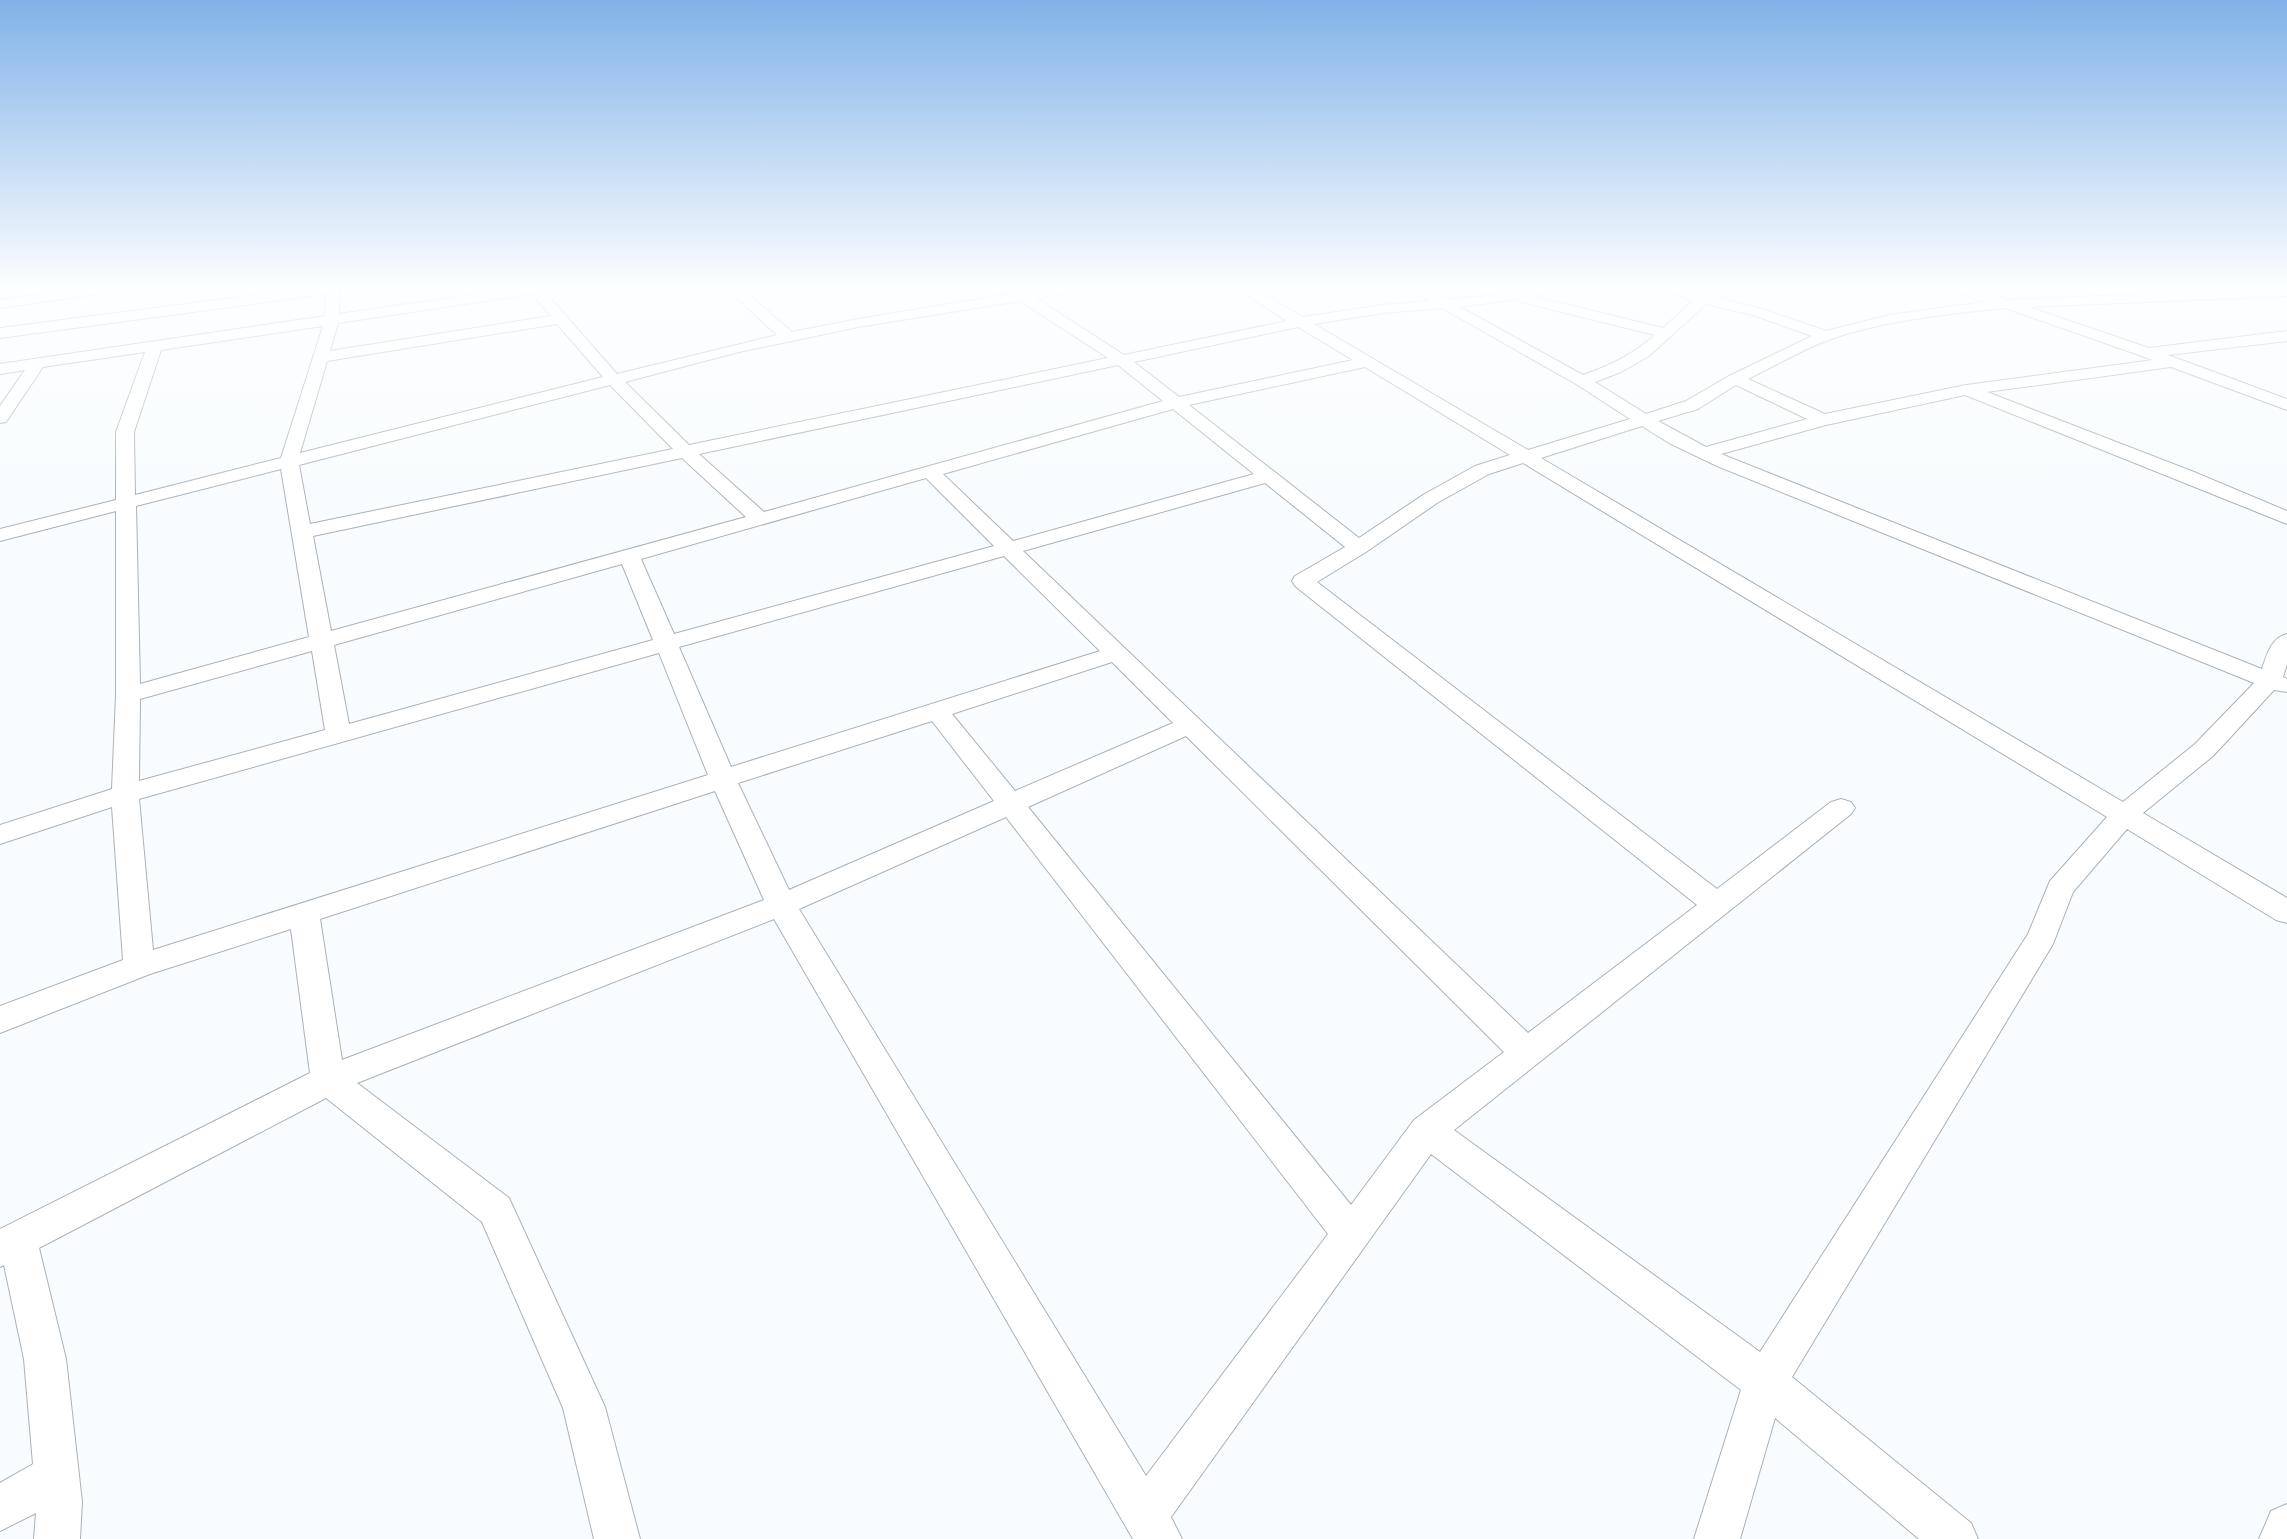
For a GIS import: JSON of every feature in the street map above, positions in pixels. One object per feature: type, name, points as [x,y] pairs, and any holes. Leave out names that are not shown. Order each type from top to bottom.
[{"type":"street","points":[[0,369],[60,360]]},
{"type":"street","points":[[139,966],[125,794],[128,695],[125,432],[150,360]]},
{"type":"street","points":[[320,360],[289,461],[338,734]]},
{"type":"street","points":[[596,360],[685,451],[760,518]]},
{"type":"street","points":[[0,535],[693,360]]},
{"type":"street","points":[[302,532],[1116,360]]},
{"type":"street","points":[[1121,360],[1359,548]]},
{"type":"street","points":[[1364,360],[2287,912]]},
{"type":"street","points":[[1545,360],[1642,420],[1704,453],[1792,491],[2281,687]]},
{"type":"street","points":[[1582,381],[1615,369],[1632,360]]},
{"type":"street","points":[[1717,904],[1304,581],[1359,548],[1430,499],[1482,470],[1692,405],[1735,378],[1774,360]]},
{"type":"street","points":[[2166,360],[2287,405]]},
{"type":"street","points":[[128,695],[1176,403],[1368,362]]},
{"type":"street","points":[[1704,453],[1823,420],[1966,390],[2172,362]]},
{"type":"street","points":[[0,418],[38,363]]},
{"type":"street","points":[[1735,378],[1823,420]]},
{"type":"street","points":[[1966,390],[2187,476],[2287,518]]},
{"type":"street","points":[[930,471],[1527,1053]]},
{"type":"street","points":[[0,835],[125,794],[1269,476]]},
{"type":"street","points":[[629,555],[723,779],[781,905],[1152,1527],[1352,1235],[1427,1131],[1841,808]]},
{"type":"street","points":[[2281,687],[2280,650],[2287,641]]},
{"type":"street","points":[[0,1020],[38,1003],[139,966],[1117,653]]},
{"type":"street","points":[[1717,1539],[1765,1382],[2042,936],[2060,888],[2124,815],[2281,687]]},
{"type":"street","points":[[937,711],[1352,1235]]},
{"type":"street","points":[[57,1539],[59,1502],[45,1359],[9,1246],[328,1080],[781,905],[1190,725]]},
{"type":"street","points":[[304,913],[328,1080],[496,1210],[584,1406],[617,1539]]},
{"type":"street","points":[[1427,1131],[1765,1382],[1955,1539]]},
{"type":"street","points":[[0,1508],[56,1476]]},
{"type":"street","points":[[2282,1539],[2287,1527]]}]
